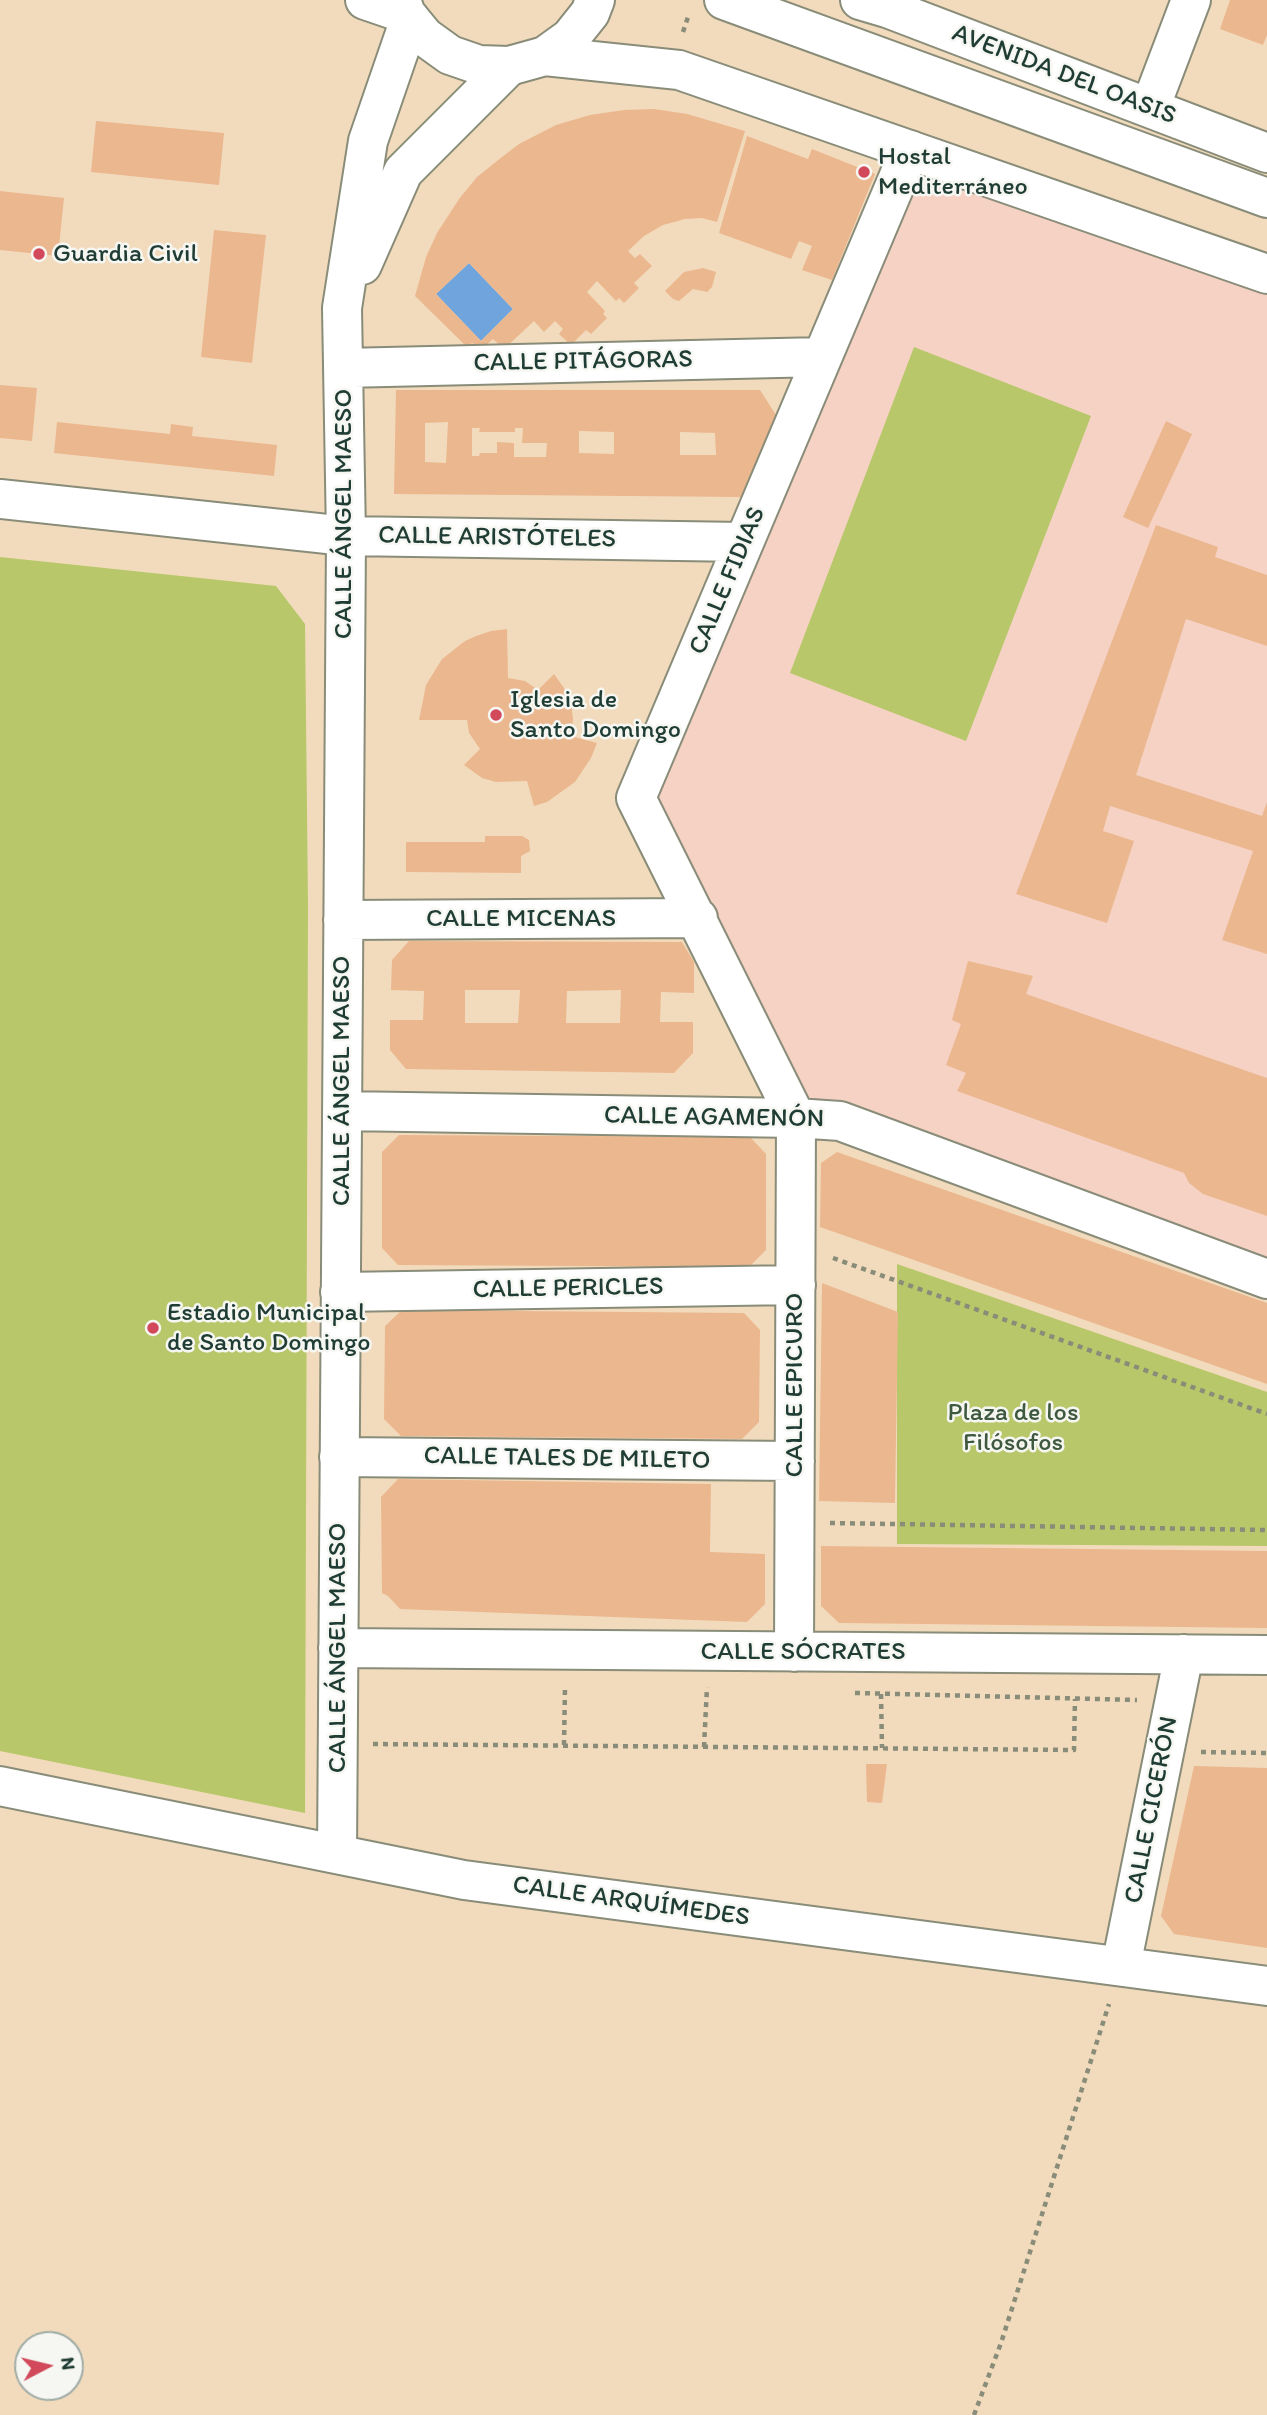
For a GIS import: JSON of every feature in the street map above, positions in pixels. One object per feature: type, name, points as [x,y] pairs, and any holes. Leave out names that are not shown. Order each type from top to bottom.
[{"type":"street","points":[[365,0],[406,11],[425,37],[450,55],[479,65],[527,61],[679,70],[1267,274]]},
{"type":"street","points":[[342,308],[403,172],[527,61],[570,38],[590,13],[596,0]]},
{"type":"street","points":[[724,0],[1267,198]]},
{"type":"street","points":[[1150,108],[1191,0]]},
{"type":"street","name":"AVENIDA DEL OASIS","points":[[879,3],[1267,153]]},
{"type":"street","name":"CALLE ÁNGEL MAESO","points":[[337,1854],[346,536],[342,308],[368,141],[406,11]]},
{"type":"street","name":"CALLE FIDIAS","points":[[796,1118],[636,798],[910,150]]},
{"type":"street","name":"CALLE PITÁGORAS","points":[[343,368],[822,357]]},
{"type":"street","name":"CALLE ARISTÓTELES","points":[[0,499],[346,536],[744,542]]},
{"type":"street","name":"CALLE MICENAS","points":[[343,920],[698,918]]},
{"type":"street","name":"CALLE AGAMENÓN","points":[[342,1111],[796,1118],[840,1121],[1267,1279]]},
{"type":"street","name":"CALLE EPICURO","points":[[794,1652],[796,1118]]},
{"type":"street","name":"CALLE PERICLES","points":[[341,1292],[796,1285]]},
{"type":"street","name":"CALLE TALES DE MILETO","points":[[340,1457],[795,1461]]},
{"type":"street","name":"CALLE SÓCRATES","points":[[338,1648],[1267,1655]]},
{"type":"street","name":"CALLE CICERÓN","points":[[1121,1966],[1184,1654]]},
{"type":"street","name":"CALLE ARQUÍMEDES","points":[[0,1787],[464,1880],[1267,1986]]},
{"type":"path","points":[[796,1244],[1267,1414]]},
{"type":"path","points":[[794,1522],[1267,1530]]},
{"type":"path","points":[[564,1745],[565,1651]]},
{"type":"path","points":[[704,1747],[707,1651]]},
{"type":"path","points":[[881,1694],[883,1748]]},
{"type":"path","points":[[338,1743],[1074,1750],[1075,1699]]},
{"type":"path","points":[[1163,1752],[1267,1753]]},
{"type":"path","points":[[974,2415],[1001,2343],[1121,1966]]},
{"type":"shaded area","points":[[910,150],[1267,274],[1267,1279],[796,1118],[636,798]]},
{"type":"green space","points":[[914,347],[1091,416],[966,741],[790,673]]},
{"type":"green space","name":"Estadio Municipal de Santo Domingo","points":[[0,557],[276,586],[305,624],[308,906],[305,1813],[0,1751]]},
{"type":"green space","name":"Plaza de los Filósofos","points":[[897,1264],[1267,1392],[1267,1546],[897,1544]]},
{"type":"water","points":[[469,263],[513,309],[481,341],[436,294]]},
{"type":"building","points":[[1230,0],[1267,0],[1267,35],[1263,45],[1220,29]]},
{"type":"building","points":[[654,109],[687,114],[745,131],[717,222],[702,218],[685,219],[663,225],[644,236],[628,251],[635,258],[640,254],[652,266],[634,283],[639,288],[624,303],[619,298],[616,301],[597,281],[587,292],[605,311],[603,314],[607,318],[591,334],[586,330],[571,345],[559,334],[563,329],[555,321],[544,332],[534,321],[504,349],[493,339],[482,349],[472,343],[467,347],[415,296],[426,257],[437,233],[459,199],[477,177],[519,144],[556,125],[590,115]],"holes":[[[469,263],[513,309],[481,341],[436,294]]]},
{"type":"building","points":[[96,121],[224,133],[219,185],[91,172]]},
{"type":"building","points":[[747,136],[808,159],[812,149],[875,174],[832,280],[802,270],[812,246],[799,241],[791,259],[719,233]]},
{"type":"building","points":[[0,191],[64,198],[58,256],[0,250]]},
{"type":"building","points":[[214,230],[266,235],[252,363],[201,357]]},
{"type":"building","points":[[703,268],[716,272],[712,287],[707,292],[693,289],[679,301],[665,291],[684,272]]},
{"type":"building","points":[[0,385],[37,388],[32,441],[0,438]]},
{"type":"building","points":[[396,390],[760,390],[778,418],[743,497],[394,494]],"holes":[[[448,422],[446,463],[425,462],[425,423]],[[472,428],[480,428],[479,432],[515,432],[515,428],[523,428],[522,443],[547,443],[546,457],[514,457],[514,443],[497,442],[497,453],[472,456]],[[579,431],[614,432],[614,454],[579,453]],[[680,432],[715,433],[716,455],[680,455]]]},
{"type":"building","points":[[1166,421],[1192,434],[1148,528],[1123,517]]},
{"type":"building","points":[[57,422],[170,434],[171,424],[193,427],[192,436],[277,445],[274,476],[54,453]]},
{"type":"building","points":[[1156,525],[1218,547],[1215,557],[1267,575],[1267,646],[1186,619],[1136,775],[1262,816],[1267,802],[1267,954],[1222,940],[1253,851],[1110,806],[1103,831],[1134,841],[1107,923],[1016,894]]},
{"type":"building","name":"Iglesia de Santo Domingo","points":[[507,629],[508,678],[525,681],[538,690],[554,674],[571,703],[571,736],[597,743],[591,758],[575,782],[547,802],[534,806],[527,781],[496,782],[482,778],[464,765],[480,749],[469,733],[467,720],[419,720],[426,685],[442,659],[465,641],[491,631]]},
{"type":"building","points":[[485,836],[522,836],[529,840],[530,851],[521,856],[521,873],[406,872],[406,842],[485,842]]},
{"type":"building","points":[[409,941],[682,942],[694,962],[694,993],[661,992],[660,1022],[693,1022],[693,1053],[674,1073],[406,1069],[390,1050],[390,1020],[423,1020],[424,991],[391,990],[392,960]],"holes":[[[465,990],[520,990],[518,1023],[465,1023]],[[621,990],[620,1023],[566,1023],[567,991]]]},
{"type":"building","points":[[968,961],[1033,976],[1026,994],[1267,1078],[1267,1216],[1203,1194],[1189,1183],[1184,1173],[957,1091],[966,1073],[946,1065],[961,1024],[952,1020]]},
{"type":"building","points":[[399,1135],[750,1137],[766,1154],[766,1250],[749,1267],[398,1265],[382,1248],[382,1152]]},
{"type":"building","points":[[837,1152],[1267,1303],[1267,1384],[820,1227],[821,1163]]},
{"type":"building","points":[[822,1283],[898,1312],[895,1503],[819,1501]]},
{"type":"building","points":[[402,1310],[744,1313],[760,1330],[759,1422],[742,1439],[401,1436],[384,1419],[385,1326]]},
{"type":"building","points":[[398,1479],[711,1484],[710,1552],[765,1554],[765,1604],[747,1622],[400,1609],[382,1593],[381,1497]]},
{"type":"building","points":[[821,1546],[1267,1551],[1267,1628],[839,1623],[821,1606]]},
{"type":"building","points":[[866,1764],[887,1764],[882,1803],[867,1802]]},
{"type":"building","points":[[1194,1766],[1267,1768],[1267,1948],[1174,1934],[1161,1916]]},
{"type":"place","name":"Hostal Mediterráneo","points":[[864,172]]},
{"type":"place","name":"Guardia Civil","points":[[39,254]]},
{"type":"place","name":"Iglesia de Santo Domingo","points":[[496,715]]},
{"type":"place","name":"Estadio Municipal de Santo Domingo","points":[[153,1328]]}]
